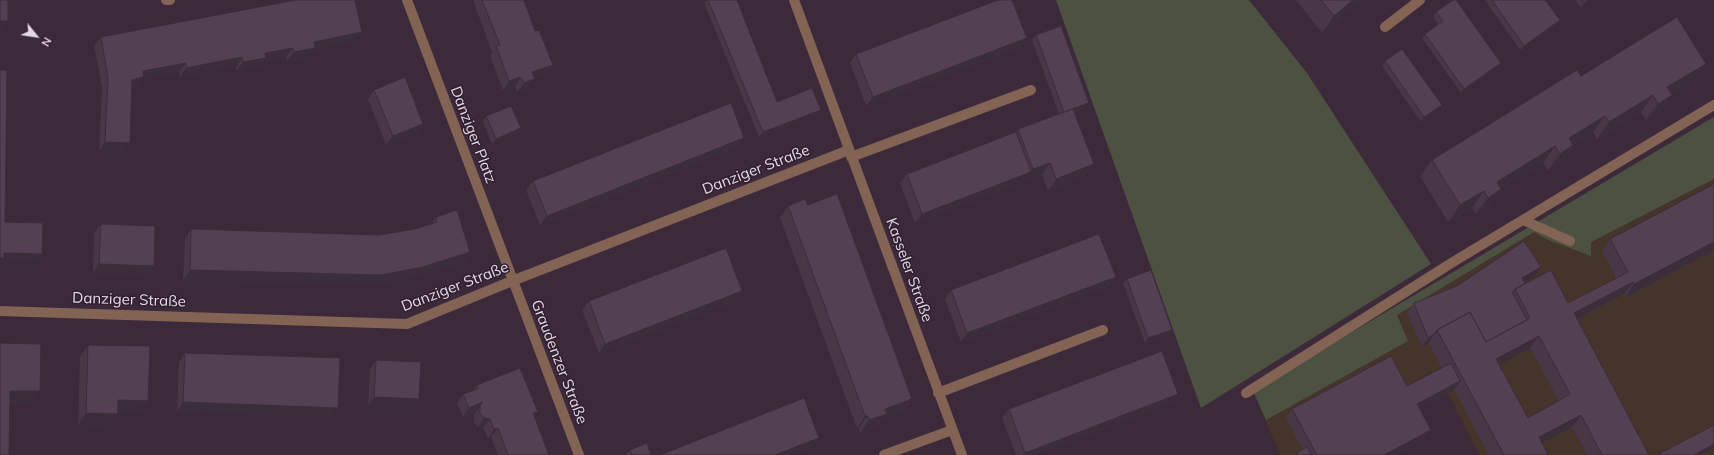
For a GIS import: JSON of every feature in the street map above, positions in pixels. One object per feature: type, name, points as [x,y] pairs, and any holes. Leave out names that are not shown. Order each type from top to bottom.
[{"type":"street","name":"Danziger Platz","points":[[407,0],[512,281]]},
{"type":"street","name":"Kasseler Straße","points":[[794,0],[962,455]]},
{"type":"street","points":[[1385,27],[1420,0]]},
{"type":"street","points":[[850,154],[1032,90]]},
{"type":"street","points":[[1246,393],[1453,262],[1714,105]]},
{"type":"street","name":"Danziger Straße","points":[[0,311],[407,324],[512,281],[850,154]]},
{"type":"street","points":[[1523,220],[1570,241]]},
{"type":"street","name":"Graudenzer Straße","points":[[512,281],[579,455]]},
{"type":"street","points":[[938,393],[1103,330]]},
{"type":"street","points":[[884,455],[952,430]]},
{"type":"shaded area","points":[[1714,117],[1714,455],[1479,455],[1448,394],[1410,413],[1424,439],[1395,455],[1280,455],[1253,391]]},
{"type":"green space","points":[[1056,0],[1249,0],[1307,73],[1431,264],[1201,408]]},
{"type":"green space","points":[[1714,117],[1714,179],[1591,242],[1591,256],[1546,239],[1534,232],[1397,315],[1408,341],[1266,420],[1253,391]]},
{"type":"building","points":[[0,0],[8,0],[8,21],[0,21]]},
{"type":"building","points":[[296,0],[355,0],[362,32],[314,42],[315,48],[294,52],[293,48],[265,53],[266,58],[243,62],[242,57],[186,68],[186,63],[143,71],[144,77],[132,80],[130,143],[105,142],[108,78],[101,37]]},
{"type":"building","points":[[482,0],[524,0],[535,31],[539,30],[553,65],[532,72],[535,79],[524,83],[521,77],[509,81],[496,46],[500,45]]},
{"type":"building","points":[[708,0],[737,0],[777,102],[812,88],[821,110],[763,132]]},
{"type":"building","points":[[998,0],[1012,0],[1027,38],[873,97],[856,54]]},
{"type":"building","points":[[1321,0],[1353,0],[1334,16]]},
{"type":"building","points":[[1453,0],[1456,0],[1501,63],[1464,89],[1425,34],[1443,21],[1436,12]]},
{"type":"building","points":[[1492,0],[1545,0],[1560,20],[1524,46]]},
{"type":"building","points":[[1582,0],[1589,0],[1584,3]]},
{"type":"building","points":[[1677,17],[1706,64],[1667,87],[1672,95],[1658,104],[1653,95],[1609,122],[1605,116],[1569,138],[1573,145],[1560,154],[1555,146],[1497,182],[1501,189],[1488,198],[1484,191],[1460,205],[1432,160],[1577,70],[1581,76]]},
{"type":"building","points":[[1061,26],[1089,103],[1064,112],[1036,35]]},
{"type":"building","points":[[1402,49],[1442,105],[1424,117],[1385,61]]},
{"type":"building","points":[[0,70],[7,70],[5,222],[43,223],[42,254],[4,253],[4,258],[0,258]]},
{"type":"building","points":[[405,77],[423,124],[393,136],[374,90]]},
{"type":"building","points":[[731,103],[744,138],[547,216],[533,181]]},
{"type":"building","points":[[511,106],[521,128],[496,139],[486,116]]},
{"type":"building","points":[[1073,109],[1094,164],[1056,179],[1050,163],[1033,169],[1018,129]]},
{"type":"building","points":[[1016,132],[1031,172],[922,214],[907,174]]},
{"type":"building","points":[[1714,184],[1714,242],[1634,284],[1633,282],[1574,313],[1649,455],[1602,455],[1581,415],[1539,437],[1548,455],[1504,455],[1437,330],[1470,312],[1486,342],[1530,318],[1515,289],[1551,270],[1568,303],[1628,272],[1610,239]],"holes":[[[1539,336],[1570,394],[1528,418],[1496,359]]]},
{"type":"building","points":[[837,194],[912,399],[885,409],[887,414],[869,420],[868,416],[865,416],[788,206],[805,199],[808,205]]},
{"type":"building","points":[[457,210],[470,252],[423,267],[381,275],[190,270],[191,229],[379,235],[415,229],[437,222],[436,217]]},
{"type":"building","points":[[101,224],[155,226],[154,266],[99,264]]},
{"type":"building","points":[[1099,234],[1116,277],[967,333],[951,290]]},
{"type":"building","points":[[1524,241],[1541,267],[1522,278],[1525,284],[1512,292],[1527,320],[1486,342],[1470,312],[1437,330],[1428,338],[1414,303],[1457,286]]},
{"type":"building","points":[[726,248],[742,291],[605,344],[589,301]]},
{"type":"building","points":[[1151,270],[1172,330],[1148,338],[1127,279]]},
{"type":"building","points":[[0,343],[41,344],[40,391],[10,391],[9,455],[0,455]]},
{"type":"building","points":[[88,345],[150,346],[148,401],[118,400],[118,414],[86,413]]},
{"type":"building","points":[[1162,351],[1178,394],[1025,453],[1009,409]]},
{"type":"building","points":[[185,353],[340,358],[338,408],[183,402]]},
{"type":"building","points":[[1391,356],[1407,386],[1451,363],[1460,381],[1417,404],[1431,430],[1384,455],[1317,455],[1292,409]]},
{"type":"building","points":[[376,360],[421,362],[419,399],[374,397]]},
{"type":"building","points":[[520,368],[538,412],[533,413],[549,455],[508,455],[498,428],[494,429],[490,419],[484,418],[480,413],[480,405],[483,402],[469,408],[463,394],[478,389],[477,385]]},
{"type":"building","points":[[804,398],[819,438],[775,455],[660,455]]},
{"type":"building","points":[[1714,425],[1714,444],[1694,455],[1657,455]]},
{"type":"building","points":[[647,443],[651,455],[632,455],[630,450]]},
{"type":"building","points":[[1307,447],[1312,455],[1298,455],[1297,453]]}]
